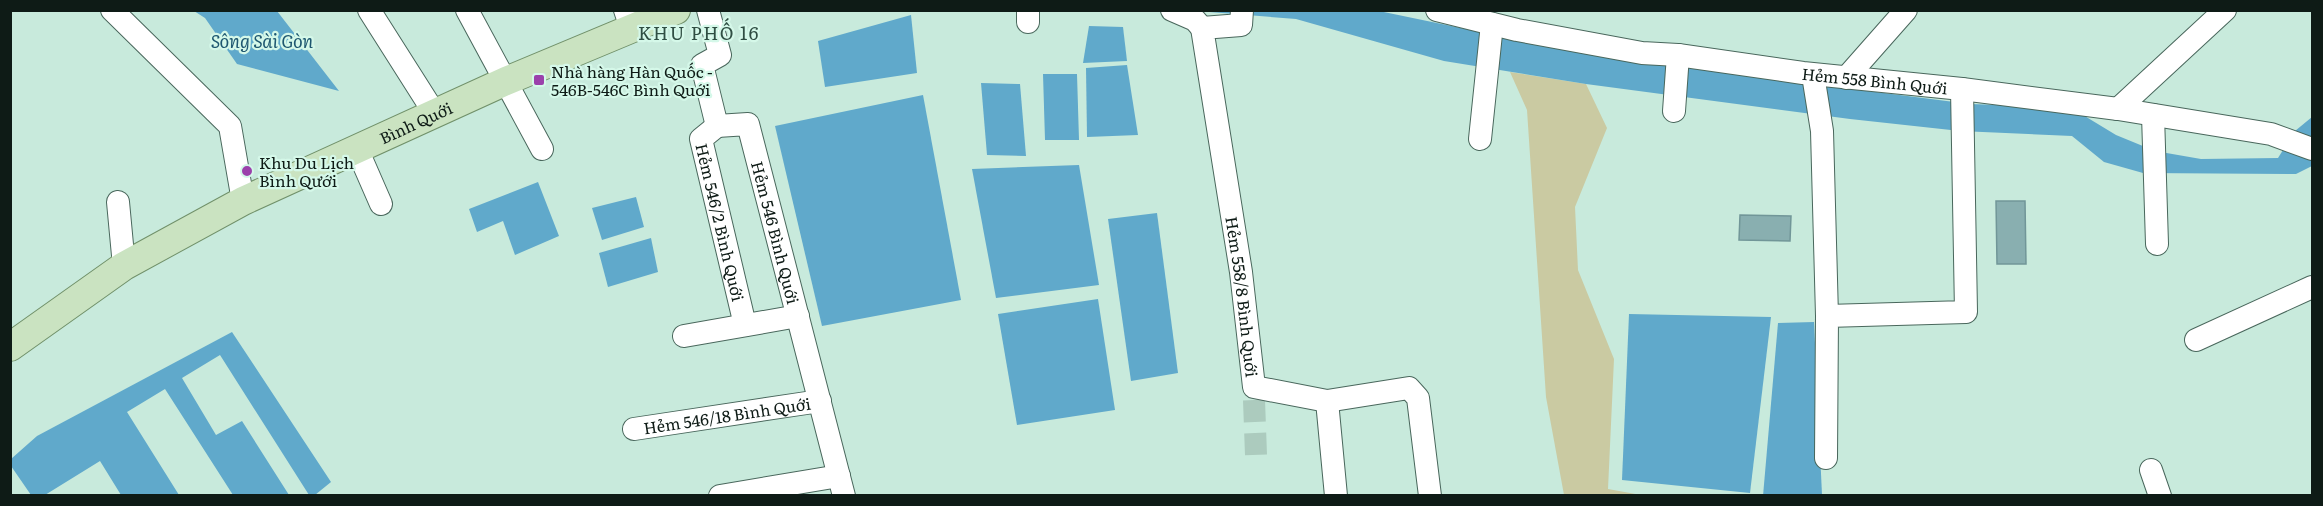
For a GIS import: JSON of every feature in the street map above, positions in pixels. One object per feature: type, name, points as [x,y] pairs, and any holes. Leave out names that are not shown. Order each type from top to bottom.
[{"type":"main road","name":"Bình Quới","points":[[10,347],[124,266],[243,201],[435,114],[509,88],[628,20],[676,10]]},
{"type":"street","points":[[112,10],[230,126],[243,201]]},
{"type":"street","points":[[369,10],[435,114]]},
{"type":"street","points":[[467,10],[542,150]]},
{"type":"street","points":[[708,10],[720,55],[702,65],[717,126]]},
{"type":"street","name":"Hẻm 558 Bình Quới","points":[[1437,10],[1491,27],[1520,20],[1642,53],[1678,54],[1813,75],[2118,109],[2271,134],[2313,149]]},
{"type":"street","points":[[1846,78],[1906,10]]},
{"type":"street","points":[[2118,109],[2225,10]]},
{"type":"street","points":[[1173,11],[1195,20],[1202,28],[1241,25],[1242,15]]},
{"type":"street","points":[[1480,139],[1491,27]]},
{"type":"street","name":"Hẻm 558/8 Bình Quới","points":[[1202,28],[1241,272],[1254,393],[1327,401],[1409,388],[1418,398],[1430,495]]},
{"type":"street","points":[[1675,104],[1678,54]]},
{"type":"street","points":[[1813,75],[1822,130],[1827,316],[1826,458]]},
{"type":"street","points":[[1827,316],[1966,312],[1962,93]]},
{"type":"street","points":[[2153,115],[2157,244]]},
{"type":"street","name":"Hẻm 546 Bình Quới","points":[[717,126],[748,124],[842,486]]},
{"type":"street","name":"Hẻm 546/2 Bình Quới","points":[[717,126],[700,138],[745,325]]},
{"type":"street","points":[[357,150],[381,204]]},
{"type":"street","points":[[118,202],[124,266]]},
{"type":"street","points":[[2196,340],[2313,287]]},
{"type":"street","points":[[684,336],[798,316]]},
{"type":"street","name":"Hẻm 546/18 Bình Quới","points":[[634,429],[820,401]]},
{"type":"street","points":[[1327,401],[1336,495]]},
{"type":"street","points":[[2151,470],[2160,495]]},
{"type":"street","points":[[720,495],[842,486]]},
{"type":"green space","points":[[1510,72],[1586,84],[1607,128],[1575,207],[1578,270],[1614,359],[1608,489],[1641,495],[1564,495],[1546,397],[1527,110]]},
{"type":"water","name":"Sông Sài Gòn","points":[[194,11],[277,11],[339,91],[237,64],[205,18]]},
{"type":"water","points":[[1197,11],[1379,11],[1601,57],[1970,104],[2054,107],[2083,115],[2116,135],[2155,151],[2201,159],[2278,158],[2295,131],[2312,117],[2312,166],[2296,174],[2143,173],[2104,162],[2072,136],[1960,131],[1850,119],[1586,84],[1444,61],[1296,19]]},
{"type":"water","points":[[911,15],[917,73],[825,87],[818,41]]},
{"type":"water","points":[[1089,26],[1123,27],[1127,61],[1083,63]]},
{"type":"water","points":[[1127,65],[1138,135],[1087,137],[1086,68]]},
{"type":"water","points":[[1043,74],[1077,74],[1079,140],[1045,140]]},
{"type":"water","points":[[981,83],[1020,84],[1026,156],[987,155]]},
{"type":"water","points":[[923,95],[961,300],[822,326],[775,126]]},
{"type":"water","points":[[1079,165],[1099,285],[996,298],[972,169]]},
{"type":"water","points":[[538,182],[559,236],[515,255],[503,221],[477,232],[469,209]]},
{"type":"water","points":[[636,197],[644,227],[602,240],[592,208]]},
{"type":"water","points":[[1157,213],[1178,373],[1131,381],[1108,219]]},
{"type":"water","points":[[651,238],[658,272],[608,287],[599,253]]},
{"type":"water","points":[[1098,299],[1115,410],[1017,425],[998,314]]},
{"type":"water","points":[[1629,314],[1771,317],[1750,493],[1622,480]]},
{"type":"water","points":[[1814,322],[1822,495],[1763,496],[1778,323]]},
{"type":"water","points":[[232,332],[331,482],[315,495],[309,495],[220,355],[182,378],[216,435],[242,421],[289,495],[233,495],[165,389],[127,412],[179,495],[121,495],[100,461],[45,495],[31,495],[11,466],[11,459],[37,436]]},
{"type":"building","points":[[1996,201],[2025,201],[2026,264],[1997,264]]},
{"type":"building","points":[[1740,215],[1791,216],[1790,241],[1739,240]]},
{"type":"tunnel","points":[[1254,400],[1256,455]]},
{"type":"place","name":"Nhà hàng Hàn Quốc - 546B-546C Bình Quới","points":[[539,80]]},
{"type":"place","name":"Khu Du Lịch Bình Qưới","points":[[247,171]]},
{"type":"district","name":"KHU PHỐ 16","points":[[699,32]]}]
